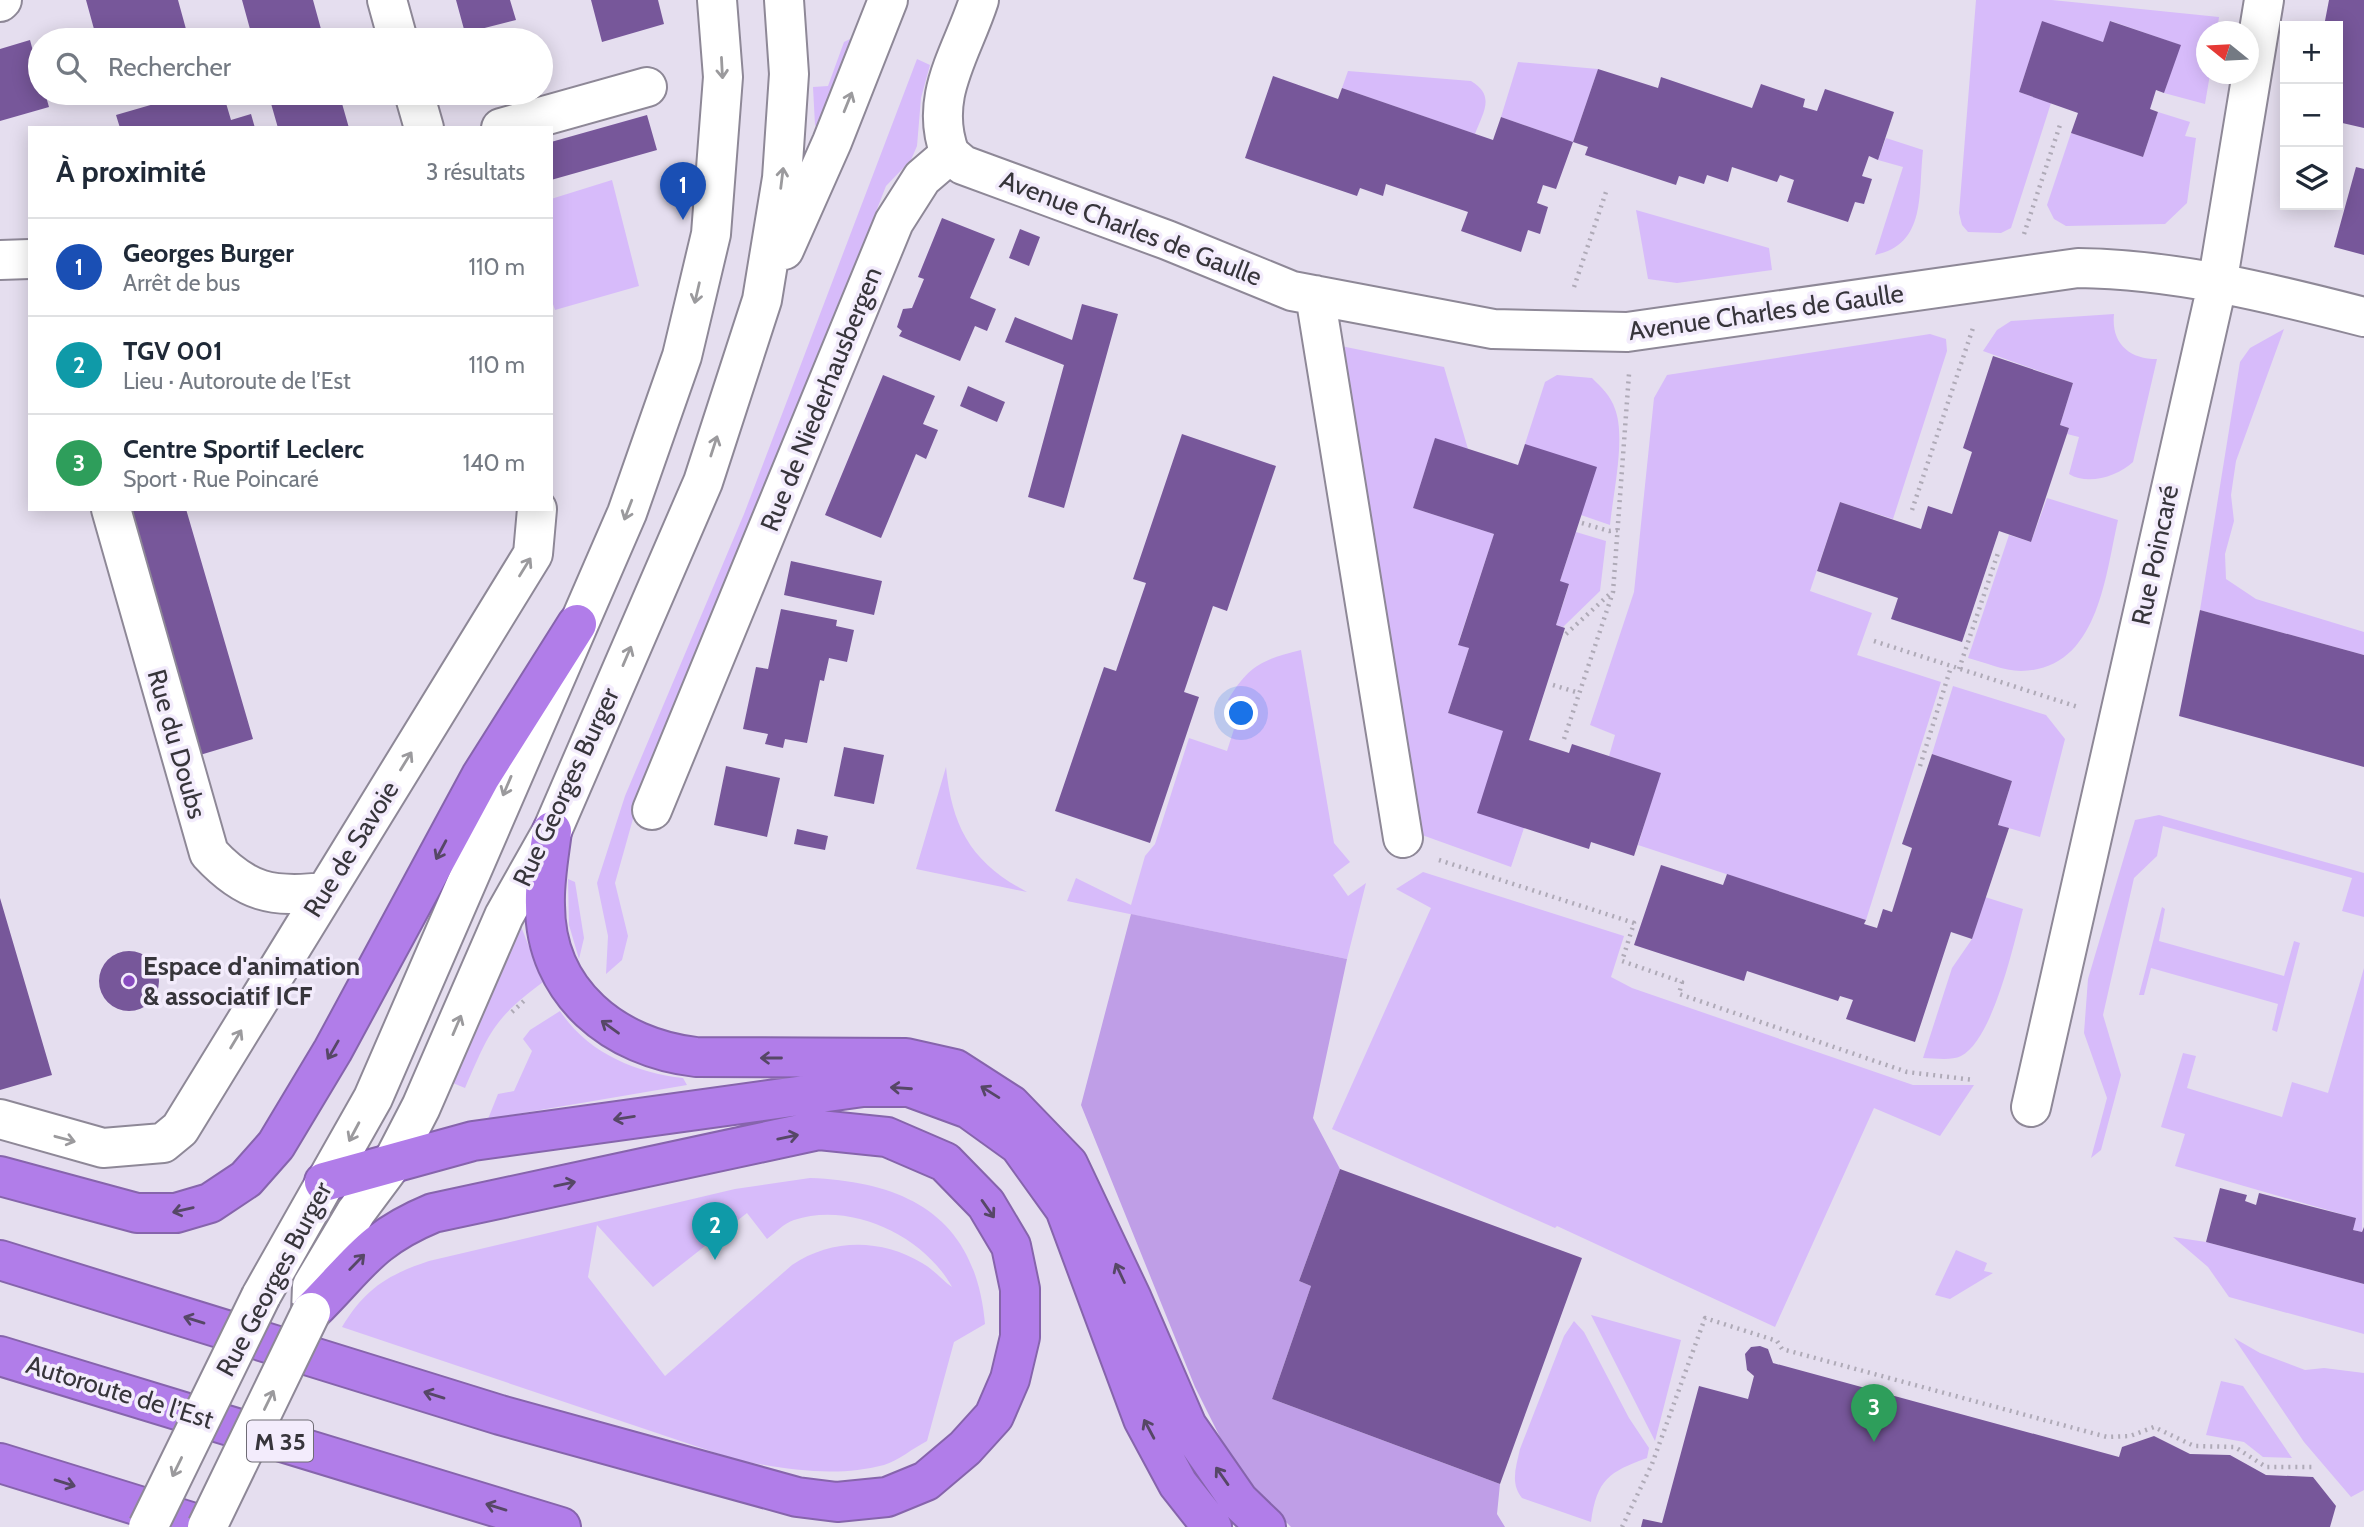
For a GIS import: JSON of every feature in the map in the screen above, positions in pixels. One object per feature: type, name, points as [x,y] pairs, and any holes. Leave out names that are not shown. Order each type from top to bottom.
[{"type":"highway","points":[[0,1176],[137,1213],[176,1213],[210,1203],[246,1179],[276,1145],[333,1050],[481,776],[577,624]]},
{"type":"highway","points":[[551,831],[544,907],[554,956],[573,992],[614,1031],[640,1045],[667,1054],[696,1057],[906,1058],[955,1069],[1011,1105],[1068,1164],[1132,1299],[1187,1426],[1239,1501],[1266,1527]]},
{"type":"highway","points":[[324,1182],[472,1141],[863,1087],[909,1087],[969,1109],[1020,1145],[1065,1209],[1143,1419],[1178,1484],[1212,1527]]},
{"type":"highway","points":[[0,1260],[500,1415],[797,1497],[836,1502],[887,1496],[926,1481],[965,1448],[994,1416],[1010,1379],[1020,1337],[1020,1289],[1011,1246],[986,1204],[945,1162],[887,1137],[819,1130],[433,1213],[401,1226],[377,1242],[311,1312]]},
{"type":"highway","name":"Autoroute de l’Est","points":[[0,1356],[561,1527]]},
{"type":"highway","points":[[0,1463],[207,1527]]},
{"type":"street","points":[[387,0],[395,28]]},
{"type":"street","name":"Rue Georges Burger","points":[[148,1527],[261,1296],[377,1089],[627,513],[682,356],[711,234],[723,77],[717,0]]},
{"type":"street","name":"Rue Georges Burger","points":[[207,1527],[311,1312],[312,1286],[343,1232],[391,1164],[421,1107],[504,916],[551,831],[703,482],[762,300],[782,178],[789,74],[784,0]]},
{"type":"street","points":[[762,300],[832,142],[888,0]]},
{"type":"street","points":[[950,154],[942,131],[942,99],[979,0]]},
{"type":"street","name":"Rue Poincaré","points":[[2031,1107],[2217,285],[2264,0]]},
{"type":"street","points":[[508,126],[647,87]]},
{"type":"street","points":[[417,105],[423,126]]},
{"type":"street","name":"Avenue Charles de Gaulle","points":[[950,154],[963,165],[1167,240],[1292,291],[1493,329],[1627,332],[2078,268],[2133,269],[2364,317]]},
{"type":"street","name":"Rue de Niederhausbergen","points":[[652,810],[894,222],[922,178],[950,154]]},
{"type":"street","points":[[0,260],[28,259]]},
{"type":"street","points":[[1315,295],[1403,838]]},
{"type":"street","name":"Rue du Doubs","points":[[112,511],[209,853],[231,877],[259,890],[291,896],[325,891]]},
{"type":"street","name":"Rue de Savoie","points":[[0,1119],[103,1148],[163,1143],[180,1129],[533,554],[537,511]]},
{"type":"path","points":[[1912,510],[2061,122]]},
{"type":"path","points":[[1560,331],[1607,189]]},
{"type":"path","points":[[1564,739],[1613,592],[1630,384],[1627,332]]},
{"type":"path","points":[[1582,523],[1609,531],[1619,530]]},
{"type":"path","points":[[1959,669],[1999,550]]},
{"type":"path","points":[[1566,634],[1613,592]]},
{"type":"path","points":[[1874,641],[2119,720]]},
{"type":"path","points":[[1920,766],[1951,667]]},
{"type":"path","points":[[1553,685],[1579,693]]},
{"type":"path","points":[[1403,838],[1433,859],[1633,923],[1622,961],[1682,982],[1679,994],[1907,1072],[1973,1080]]},
{"type":"path","points":[[1622,1527],[1652,1464],[1705,1318],[1777,1341],[1782,1349],[2106,1437],[2130,1436],[2154,1427],[2194,1446],[2235,1447],[2266,1467],[2313,1467]]},
{"type":"shaded area","points":[[1976,0],[2052,0],[2219,17],[2218,21],[2196,21],[2196,84],[2208,84],[2205,104],[2164,93],[2180,45],[2111,21],[2103,42],[2042,22],[2019,92],[2051,103],[2011,228],[2001,233],[1968,232],[1962,225],[1959,213]]},
{"type":"shaded area","points":[[858,35],[818,129],[815,125],[813,87],[828,86],[844,42]]},
{"type":"shaded area","points":[[917,59],[930,65],[921,98],[917,146],[911,160],[886,186],[736,572],[638,801],[615,883],[628,936],[622,960],[606,974],[608,936],[597,883],[625,796],[744,514]]},
{"type":"shaded area","points":[[1518,62],[1598,69],[1573,142],[1501,117]]},
{"type":"shaded area","points":[[1348,71],[1471,81],[1483,93],[1484,112],[1475,134],[1342,88]]},
{"type":"shaded area","points":[[2158,112],[2190,122],[2185,136],[2196,138],[2187,203],[2165,224],[2066,226],[2054,219],[2047,205],[2071,133],[2143,157]]},
{"type":"shaded area","points":[[1886,138],[1923,150],[1919,200],[1912,229],[1904,240],[1892,249],[1875,255],[1903,167],[1878,160]]},
{"type":"shaded area","points":[[612,180],[639,286],[555,310],[553,198]]},
{"type":"shaded area","points":[[1636,210],[1769,248],[1772,270],[1677,283],[1648,279]]},
{"type":"shaded area","points":[[2114,314],[2116,333],[2124,347],[2138,356],[2157,359],[2133,462],[2102,478],[2077,478],[2069,474],[2079,437],[2067,434],[2069,428],[2060,425],[2073,383],[1983,351],[1997,330],[2011,321]]},
{"type":"shaded area","points":[[2284,329],[2236,461],[2231,495],[2234,521],[2225,554],[2226,579],[2256,599],[2364,632],[2364,655],[2200,610],[2240,362],[2250,348]]},
{"type":"shaded area","points":[[1930,334],[1946,339],[1947,351],[1893,519],[1840,502],[1810,591],[1872,613],[1857,655],[1941,682],[1866,920],[1638,845],[1660,773],[1609,756],[1615,735],[1590,725],[1634,592],[1654,398],[1667,375]]},
{"type":"shaded area","points":[[1341,346],[1444,367],[1468,449],[1435,439],[1413,508],[1494,534],[1458,644],[1469,648],[1448,713],[1503,731],[1524,828],[1511,867],[1422,835]]},
{"type":"shaded area","points":[[1557,375],[1592,378],[1608,396],[1615,409],[1619,450],[1610,525],[1581,515],[1525,444],[1545,382]]},
{"type":"shaded area","points":[[2047,498],[2118,520],[2102,593],[2094,616],[2082,638],[2067,655],[2047,667],[2014,671],[1968,658],[2009,535],[2031,542]]},
{"type":"shaded area","points":[[1576,532],[1606,541],[1600,591],[1563,627],[1556,625],[1569,585],[1560,581]]},
{"type":"shaded area","points":[[1301,650],[1334,843],[1350,862],[1333,875],[1348,896],[1366,883],[1347,959],[1067,901],[1076,878],[1131,905],[1145,856],[1155,844],[1189,738],[1227,751],[1241,707],[1228,700],[1235,688],[1250,672],[1266,661]]},
{"type":"shaded area","points":[[1953,686],[2046,715],[2065,739],[2040,837],[1998,825],[2012,781],[1932,754]]},
{"type":"shaded area","points":[[946,767],[953,808],[968,842],[992,869],[1027,892],[916,869]]},
{"type":"shaded area","points":[[2159,815],[2364,873],[2364,917],[2342,911],[2352,878],[2163,826],[2157,856],[2134,878],[2103,1015],[2121,1075],[2101,1150],[2091,1158],[2107,1098],[2084,1033],[2088,979],[2135,820]]},
{"type":"shaded area","points":[[1423,872],[1624,936],[1611,977],[1632,988],[1913,1085],[1974,1085],[1940,1136],[1874,1108],[1775,1327],[1557,1226],[1555,1228],[1332,1129],[1431,908],[1396,889]]},
{"type":"shaded area","points":[[568,879],[575,882],[584,938],[579,959],[569,925]]},
{"type":"shaded area","points":[[1985,897],[2023,909],[2001,989],[1983,1031],[1961,1056],[1947,1059],[1923,1058],[1952,968],[1972,939]]},
{"type":"shaded area","points":[[2162,907],[2165,909],[2159,941],[2284,976],[2294,941],[2300,943],[2277,1032],[2272,1030],[2278,1004],[2151,968],[2144,995],[2139,995]]},
{"type":"shaded area","points":[[1131,914],[1347,959],[1313,1118],[1340,1169],[1299,1281],[1311,1286],[1272,1399],[1500,1484],[1497,1514],[1505,1527],[1291,1527],[1253,1489],[1221,1439],[1195,1387],[1081,1105]]},
{"type":"shaded area","points":[[520,924],[543,982],[513,1006],[494,1028],[465,1088],[448,1081]]},
{"type":"shaded area","points":[[2364,968],[2362,1232],[2353,1230],[2355,1218],[2175,1166],[2185,1134],[2161,1127],[2183,1053],[2196,1056],[2187,1088],[2282,1117],[2292,1082],[2328,1093]]},
{"type":"shaded area","points":[[560,1011],[584,1038],[598,1049],[647,1071],[683,1078],[687,1085],[488,1119],[498,1094],[514,1091],[532,1051],[523,1039],[530,1030]]},
{"type":"shaded area","points":[[810,1178],[846,1181],[907,1198],[932,1213],[952,1233],[968,1257],[979,1288],[985,1324],[954,1342],[927,1441],[884,1465],[847,1471],[792,1469],[737,1460],[342,1327],[359,1303],[378,1285],[429,1261],[735,1189]],"holes":[[[747,1213],[767,1239],[790,1221],[816,1215],[862,1219],[905,1238],[924,1252],[952,1287],[922,1263],[889,1249],[856,1245],[823,1250],[792,1265],[665,1376],[588,1277],[597,1225],[653,1287]]]},
{"type":"shaded area","points":[[2173,1237],[2206,1242],[2364,1284],[2364,1334],[2229,1297],[2208,1267]]},
{"type":"shaded area","points":[[1956,1250],[1987,1263],[1984,1271],[1993,1273],[1950,1299],[1935,1295]]},
{"type":"shaded area","points":[[1591,1315],[1681,1340],[1655,1441]]},
{"type":"shaded area","points":[[1574,1321],[1584,1332],[1629,1418],[1649,1448],[1647,1458],[1623,1468],[1607,1479],[1597,1496],[1591,1522],[1522,1498],[1515,1481],[1520,1449],[1564,1336]]},
{"type":"shaded area","points":[[2234,1338],[2260,1353],[2305,1370],[2324,1368],[2364,1373],[2364,1490],[2351,1497],[2304,1442]]},
{"type":"shaded area","points":[[2221,1381],[2243,1386],[2292,1458],[2263,1457],[2244,1442],[2206,1435]]},
{"type":"building","points":[[86,0],[178,0],[186,28],[94,28]]},
{"type":"building","points":[[242,0],[313,0],[321,28],[250,28]]},
{"type":"building","points":[[456,0],[510,0],[516,20],[485,28],[464,28]]},
{"type":"building","points":[[591,0],[658,0],[664,24],[602,42]]},
{"type":"building","points":[[2329,0],[2364,0],[2364,128],[2343,123],[2343,21],[2325,21]]},
{"type":"building","points":[[2042,21],[2103,42],[2110,21],[2181,45],[2164,93],[2156,90],[2150,109],[2158,112],[2143,157],[2071,133],[2078,113],[2019,92]]},
{"type":"building","points":[[28,41],[28,105],[49,107],[0,121],[0,49]]},
{"type":"building","points":[[1598,69],[1658,88],[1661,77],[1752,108],[1761,84],[1805,99],[1803,107],[1817,111],[1825,89],[1894,112],[1878,160],[1869,156],[1862,176],[1872,179],[1864,204],[1855,202],[1848,222],[1787,202],[1794,180],[1780,175],[1777,182],[1732,167],[1728,182],[1707,175],[1704,184],[1679,176],[1676,185],[1585,155],[1588,147],[1573,142]]},
{"type":"building","points":[[1273,76],[1338,99],[1342,88],[1493,140],[1501,117],[1573,142],[1556,189],[1543,185],[1537,203],[1548,207],[1540,234],[1528,230],[1521,252],[1461,231],[1468,212],[1386,184],[1383,196],[1360,188],[1357,196],[1245,158]]},
{"type":"building","points":[[151,105],[227,105],[231,120],[251,114],[254,126],[119,126],[116,115]]},
{"type":"building","points":[[271,105],[342,105],[348,126],[277,126]]},
{"type":"building","points":[[647,115],[657,150],[553,179],[553,141]]},
{"type":"building","points":[[2356,167],[2364,169],[2364,255],[2334,247]]},
{"type":"building","points":[[942,218],[995,239],[970,298],[996,309],[987,331],[975,326],[960,361],[899,336],[902,331],[897,327],[903,309],[912,308],[924,279],[918,277]]},
{"type":"building","points":[[1020,229],[1040,237],[1029,266],[1009,258]]},
{"type":"building","points":[[1082,304],[1118,314],[1064,508],[1028,497],[1064,365],[1005,342],[1015,317],[1072,340]]},
{"type":"building","points":[[1993,356],[2073,383],[2060,425],[2069,428],[2031,542],[1999,531],[1962,642],[1891,619],[1898,598],[1817,571],[1840,502],[1921,529],[1928,506],[1952,514],[1972,452],[1963,448]]},
{"type":"building","points":[[883,375],[935,396],[923,424],[938,430],[926,459],[916,454],[881,538],[825,515]]},
{"type":"building","points":[[968,386],[1005,402],[997,422],[960,406]]},
{"type":"building","points":[[1182,434],[1276,466],[1227,611],[1213,606],[1184,692],[1199,697],[1150,843],[1055,811],[1104,667],[1116,671],[1146,583],[1133,579]]},
{"type":"building","points":[[1435,438],[1518,465],[1525,444],[1597,467],[1560,581],[1569,584],[1556,625],[1565,628],[1529,740],[1569,753],[1572,744],[1661,773],[1634,856],[1591,842],[1589,849],[1477,813],[1503,731],[1448,713],[1469,648],[1458,645],[1494,534],[1413,508]]},
{"type":"building","points":[[129,511],[187,511],[253,739],[200,755]]},
{"type":"building","points":[[791,561],[882,581],[874,615],[784,595]]},
{"type":"building","points":[[781,609],[837,620],[836,626],[854,630],[847,662],[829,658],[824,681],[820,680],[807,743],[785,739],[783,748],[765,744],[768,734],[743,729],[756,667],[768,669]]},
{"type":"building","points":[[2200,610],[2364,655],[2364,767],[2179,716]]},
{"type":"building","points":[[844,747],[884,755],[874,804],[834,796]]},
{"type":"building","points":[[1932,754],[2012,781],[1998,825],[2009,828],[1972,939],[1951,932],[1915,1042],[1846,1019],[1853,1000],[1840,996],[1838,1001],[1747,971],[1744,981],[1634,945],[1661,865],[1723,885],[1727,874],[1866,920],[1864,924],[1877,928],[1883,909],[1892,912],[1912,848],[1902,844]]},
{"type":"building","points":[[726,766],[780,778],[767,837],[714,825]]},
{"type":"building","points":[[797,829],[828,836],[825,850],[794,844]]},
{"type":"building","points":[[0,898],[52,1075],[0,1090]]},
{"type":"building","name":"Espace d'animation & associatif ICF","points":[[129,951],[146,956],[154,964],[159,981],[154,998],[146,1006],[129,1011],[112,1006],[104,998],[99,981],[104,964],[112,956]]},
{"type":"building","points":[[1340,1169],[1582,1258],[1500,1484],[1272,1399],[1311,1286],[1299,1281]]},
{"type":"building","points":[[2220,1188],[2247,1195],[2245,1201],[2256,1205],[2259,1193],[2356,1218],[2353,1230],[2362,1232],[2364,1227],[2364,1284],[2206,1242]]},
{"type":"building","points":[[1751,1347],[1768,1349],[1773,1363],[2119,1457],[2122,1447],[2154,1436],[2190,1454],[2230,1455],[2266,1475],[2313,1477],[2336,1506],[2330,1527],[1641,1527],[1643,1519],[1662,1523],[1699,1386],[1748,1399],[1754,1376],[1747,1370],[1745,1354]]},
{"type":"place","name":"Georges Burger","points":[[683,220]]},
{"type":"place","name":"Espace d'animation & associatif ICF","points":[[129,981]]},
{"type":"place","name":"TGV 001","points":[[715,1260]]},
{"type":"place","name":"Centre Sportif Leclerc","points":[[1874,1442]]}]
